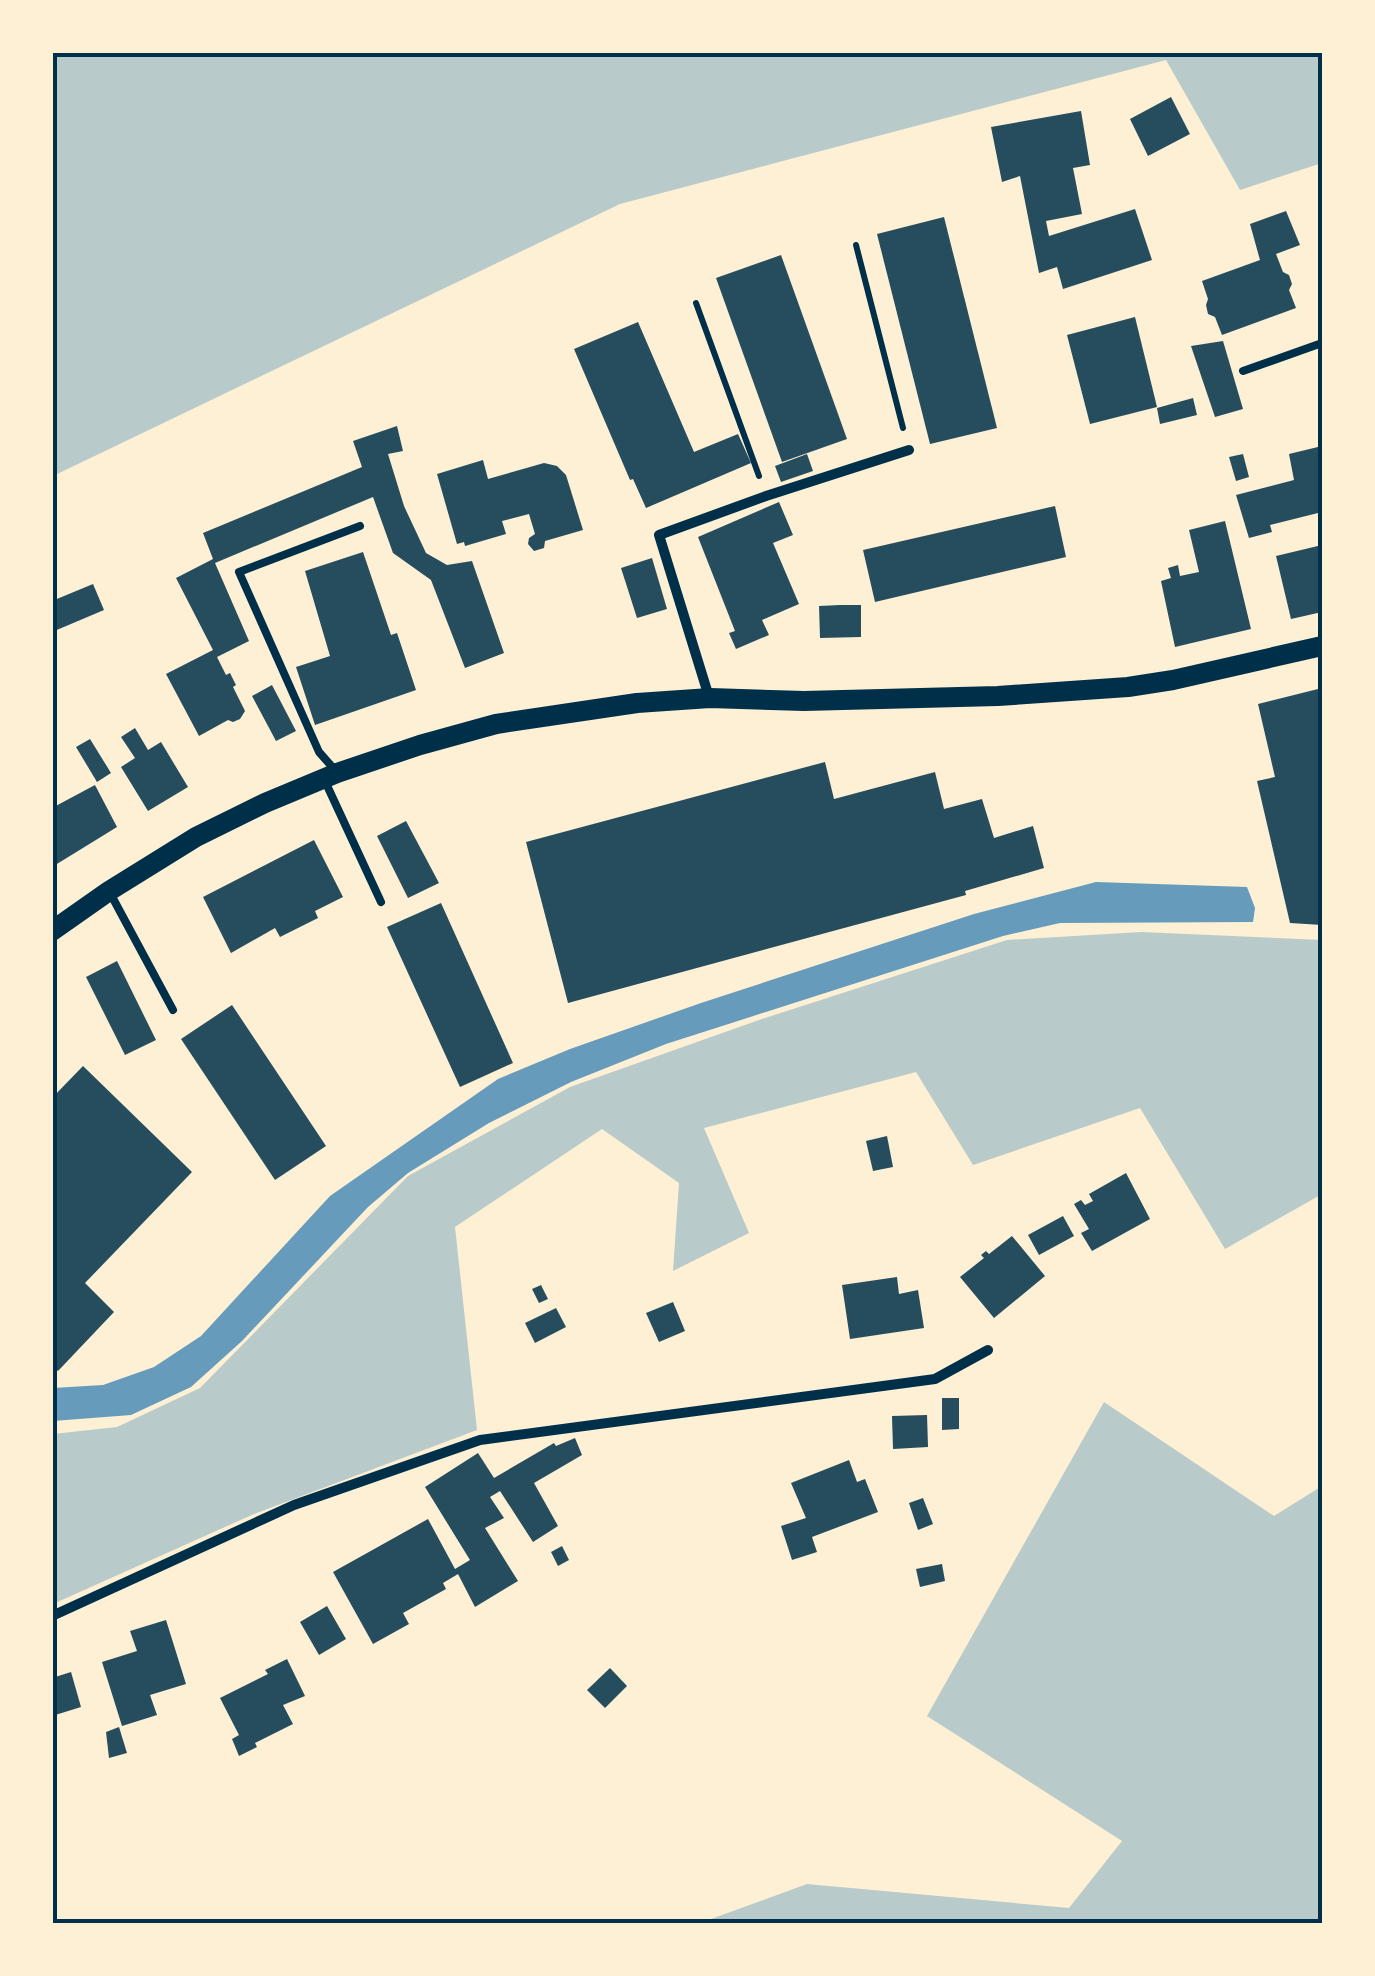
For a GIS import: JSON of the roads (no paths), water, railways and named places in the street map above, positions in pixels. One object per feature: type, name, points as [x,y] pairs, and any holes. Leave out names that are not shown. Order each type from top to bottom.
[{"type":"main road","points":[[52,931],[196,837],[330,775],[420,744],[496,724],[585,710],[710,698],[804,701],[998,696],[1128,687],[1322,646]]},
{"type":"street","points":[[710,698],[659,534],[909,450]]},
{"type":"street","points":[[52,1616],[294,1505],[480,1440],[936,1380],[988,1350]]},
{"type":"lane","points":[[1243,371],[1322,343]]},
{"type":"lane","points":[[360,526],[239,572],[330,775],[381,902]]},
{"type":"lane","points":[[109,891],[173,1010]]},
{"type":"water","points":[[1096,882],[1247,887],[1255,908],[1253,922],[1060,923],[1003,936],[666,1044],[571,1082],[489,1123],[408,1173],[368,1207],[242,1341],[191,1387],[131,1415],[53,1421],[53,1388],[103,1385],[154,1367],[201,1336],[330,1196],[498,1079],[701,1003],[974,914]]}]
